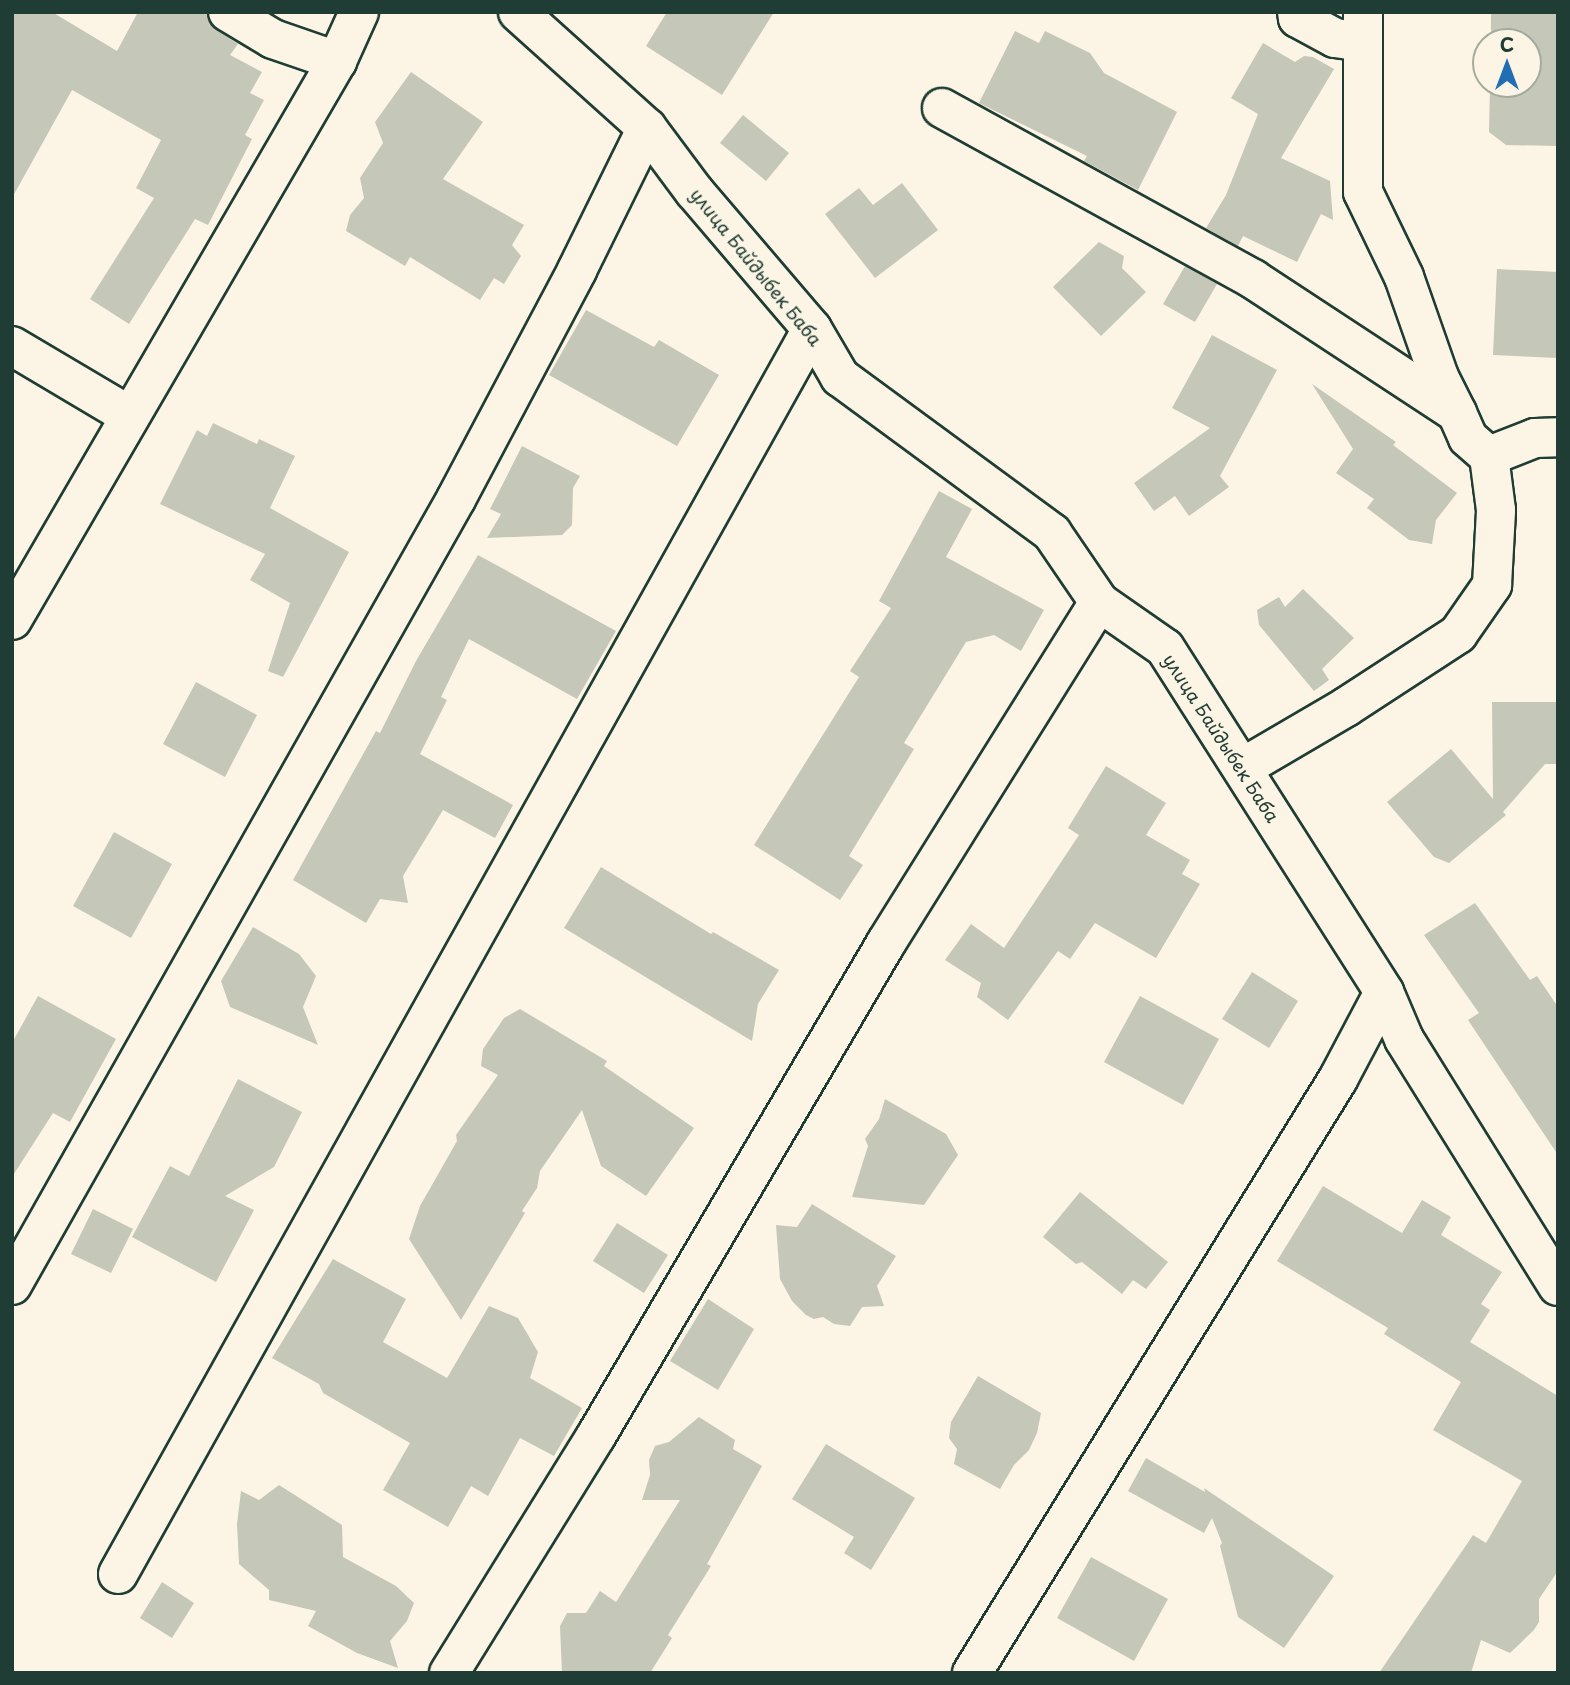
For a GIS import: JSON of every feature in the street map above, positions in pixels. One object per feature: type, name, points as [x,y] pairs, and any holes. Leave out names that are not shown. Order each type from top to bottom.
[{"type":"street","points":[[228,12],[273,39],[337,61]]},
{"type":"street","points":[[12,620],[337,61],[359,12]]},
{"type":"street","name":"улица Байдыбек Баба","points":[[518,12],[647,128],[694,191],[812,329],[840,377],[1052,533],[1099,602],[1165,649],[1384,992],[1404,1039],[1558,1286]]},
{"type":"street","points":[[1242,768],[1346,707],[1458,634],[1492,585],[1496,510],[1489,456],[1468,438],[1439,377],[1404,276],[1363,192],[1363,27],[1335,38],[1298,18],[1297,12]]},
{"type":"street","points":[[942,108],[1253,279],[1457,413]]},
{"type":"street","points":[[12,1284],[456,499],[577,270],[647,128]]},
{"type":"street","points":[[118,1574],[812,329]]},
{"type":"street","points":[[12,346],[130,416]]},
{"type":"street","points":[[1489,456],[1535,438],[1558,437]]},
{"type":"street","points":[[449,1673],[596,1436],[886,943],[1099,602]]},
{"type":"street","points":[[972,1673],[1331,1091],[1384,992]]},
{"type":"building","points":[[12,12],[52,12],[117,51],[138,12],[206,12],[209,22],[216,30],[238,44],[230,55],[262,72],[250,93],[264,100],[245,135],[252,139],[208,225],[195,219],[129,324],[90,299],[154,198],[136,188],[161,140],[72,90],[12,198]]},
{"type":"building","points":[[667,12],[774,12],[722,95],[646,46]]},
{"type":"building","points":[[1491,12],[1558,12],[1558,146],[1506,145],[1489,132],[1490,98],[1542,98],[1542,28],[1491,28]]},
{"type":"building","points":[[1015,31],[1039,43],[1045,31],[1090,53],[1104,73],[1177,112],[1138,190],[1084,161],[1087,156],[979,103]]},
{"type":"building","points":[[1263,43],[1295,62],[1304,56],[1313,57],[1334,69],[1281,158],[1330,181],[1333,220],[1321,214],[1297,262],[1243,236],[1238,246],[1206,228],[1226,195],[1258,114],[1231,98]]},
{"type":"building","points":[[411,72],[483,122],[443,179],[524,225],[512,245],[521,256],[504,284],[494,278],[480,300],[410,257],[405,266],[346,231],[350,215],[364,198],[360,178],[383,143],[375,122]]},
{"type":"building","points":[[743,115],[789,153],[766,181],[720,143]]},
{"type":"building","points":[[902,183],[938,230],[875,278],[825,214],[859,188],[873,205]]},
{"type":"building","points":[[1099,242],[1124,256],[1122,268],[1146,292],[1101,336],[1053,287]]},
{"type":"building","points":[[1185,266],[1217,284],[1195,322],[1163,304]]},
{"type":"building","points":[[1497,269],[1558,272],[1558,358],[1493,355]]},
{"type":"building","points":[[586,310],[654,347],[659,340],[719,375],[677,446],[549,375]]},
{"type":"building","points":[[1212,335],[1277,370],[1220,476],[1229,487],[1189,516],[1175,496],[1154,511],[1134,483],[1210,428],[1172,408]]},
{"type":"building","points":[[1312,384],[1396,442],[1393,445],[1457,493],[1436,520],[1432,544],[1409,540],[1367,508],[1374,499],[1336,473],[1353,449]]},
{"type":"building","points":[[213,423],[257,444],[259,439],[295,456],[270,508],[349,552],[283,677],[268,671],[290,603],[250,580],[265,554],[160,504],[197,430],[207,436]]},
{"type":"building","points":[[522,446],[580,476],[573,488],[572,525],[562,535],[487,538],[501,514],[490,509]]},
{"type":"building","points":[[939,491],[972,509],[946,557],[1044,610],[1021,651],[994,635],[966,642],[904,743],[914,749],[849,856],[863,865],[840,900],[754,845],[859,677],[850,671],[891,608],[879,601]]},
{"type":"building","points":[[478,555],[616,631],[577,699],[469,639],[441,697],[447,700],[420,754],[513,805],[495,838],[443,810],[403,876],[408,903],[380,899],[366,923],[293,880],[376,731],[380,733],[416,661]]},
{"type":"building","points":[[1303,589],[1354,638],[1322,669],[1329,680],[1314,691],[1259,625],[1257,610],[1279,597],[1285,607]]},
{"type":"building","points":[[196,682],[257,715],[225,777],[163,744]]},
{"type":"building","points":[[1492,702],[1558,702],[1558,764],[1545,764],[1503,812],[1506,815],[1449,863],[1434,857],[1387,802],[1451,749],[1493,799]]},
{"type":"building","points":[[1106,766],[1166,803],[1146,835],[1190,860],[1182,874],[1200,884],[1156,958],[1095,923],[1070,959],[1058,951],[1008,1020],[977,997],[981,983],[945,960],[971,924],[1004,948],[1079,835],[1068,828]]},
{"type":"building","points":[[114,832],[172,864],[131,938],[73,906]]},
{"type":"building","points":[[601,867],[711,934],[713,932],[779,970],[758,1004],[752,1041],[564,928]]},
{"type":"building","points":[[1475,903],[1530,980],[1537,976],[1558,1007],[1558,1155],[1468,1020],[1479,1013],[1424,935]]},
{"type":"building","points":[[253,927],[299,954],[316,976],[303,1007],[318,1045],[230,1007],[221,981]]},
{"type":"building","points":[[1252,972],[1298,1001],[1269,1048],[1222,1019]]},
{"type":"building","points":[[38,996],[116,1039],[70,1122],[53,1113],[12,1177],[12,1043]]},
{"type":"building","points":[[1140,996],[1219,1039],[1183,1105],[1104,1062]]},
{"type":"building","points":[[520,1009],[607,1061],[604,1066],[694,1128],[646,1196],[601,1166],[582,1110],[540,1171],[537,1188],[522,1211],[525,1213],[461,1320],[409,1239],[420,1206],[457,1141],[456,1135],[498,1075],[481,1066],[483,1049],[504,1018]]},
{"type":"building","points":[[238,1079],[302,1112],[274,1167],[225,1196],[254,1210],[216,1282],[132,1237],[170,1166],[189,1176]]},
{"type":"building","points":[[885,1099],[946,1134],[958,1155],[924,1205],[852,1197],[868,1146],[865,1139],[879,1119]]},
{"type":"building","points":[[1323,1186],[1402,1233],[1422,1200],[1451,1217],[1441,1235],[1502,1272],[1481,1304],[1490,1310],[1470,1342],[1558,1396],[1558,1571],[1539,1599],[1539,1622],[1534,1630],[1510,1653],[1481,1640],[1471,1673],[1379,1673],[1473,1535],[1486,1543],[1522,1481],[1433,1430],[1461,1382],[1384,1334],[1388,1328],[1277,1261]]},
{"type":"building","points":[[1080,1192],[1168,1262],[1146,1289],[1133,1280],[1122,1294],[1082,1262],[1076,1264],[1043,1237]]},
{"type":"building","points":[[812,1204],[896,1256],[877,1286],[884,1306],[862,1307],[850,1326],[834,1324],[823,1317],[814,1319],[806,1315],[792,1301],[780,1279],[776,1225],[797,1227]]},
{"type":"building","points":[[93,1209],[133,1229],[111,1273],[71,1254]]},
{"type":"building","points":[[617,1223],[668,1255],[644,1293],[593,1261]]},
{"type":"building","points":[[333,1259],[406,1299],[383,1342],[447,1378],[489,1306],[518,1318],[538,1352],[530,1378],[582,1408],[554,1456],[520,1438],[488,1496],[471,1486],[448,1527],[383,1490],[410,1443],[323,1393],[319,1384],[272,1358]]},
{"type":"building","points":[[708,1299],[754,1329],[718,1390],[670,1361]]},
{"type":"building","points":[[978,1376],[1041,1413],[1037,1433],[1029,1450],[1014,1465],[1000,1489],[954,1464],[957,1449],[949,1438],[951,1422]]},
{"type":"building","points":[[699,1417],[735,1440],[733,1449],[762,1466],[707,1564],[711,1566],[668,1635],[672,1638],[650,1673],[562,1673],[560,1626],[567,1613],[586,1613],[600,1591],[616,1602],[680,1500],[642,1500],[650,1475],[649,1460],[655,1446],[669,1442]]},
{"type":"building","points":[[826,1444],[915,1498],[871,1570],[844,1553],[854,1537],[792,1499]]},
{"type":"building","points":[[1146,1458],[1205,1492],[1204,1488],[1334,1576],[1284,1648],[1238,1617],[1220,1546],[1222,1543],[1212,1518],[1204,1533],[1128,1491]]},
{"type":"building","points":[[279,1485],[342,1525],[343,1557],[396,1586],[414,1603],[407,1621],[390,1641],[398,1668],[357,1653],[308,1626],[316,1611],[269,1600],[269,1590],[239,1564],[237,1524],[241,1491],[259,1500]]},
{"type":"building","points":[[1091,1557],[1168,1599],[1134,1661],[1057,1618]]},
{"type":"building","points":[[162,1582],[194,1603],[172,1638],[140,1618]]}]
